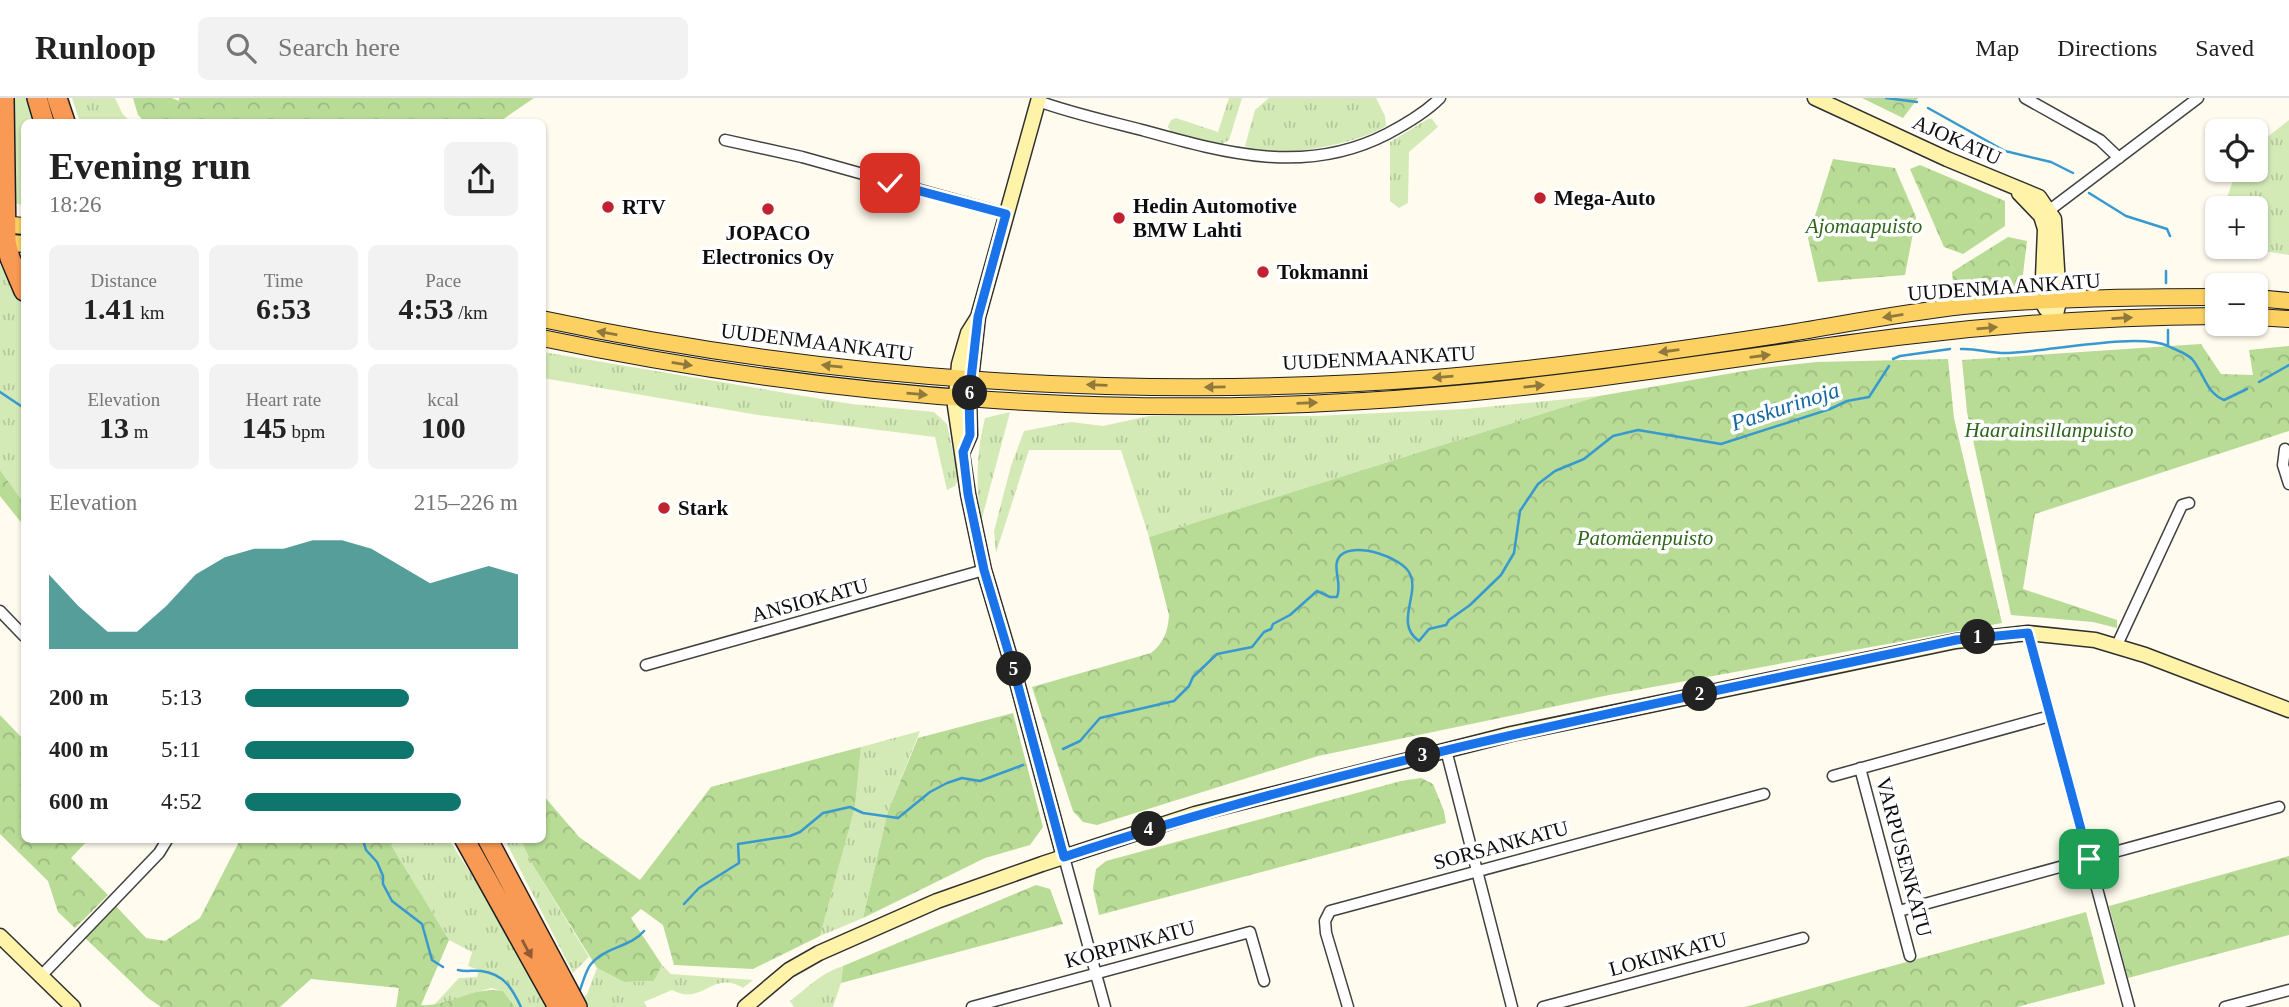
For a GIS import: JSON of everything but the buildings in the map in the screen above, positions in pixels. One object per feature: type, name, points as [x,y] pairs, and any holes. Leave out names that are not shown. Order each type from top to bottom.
[{"type":"highway","points":[[4,98],[10,258],[21,284]]},
{"type":"highway","points":[[37,98],[59,116]]},
{"type":"highway","points":[[466,843],[496,874],[577,1007]]},
{"type":"highway","points":[[489,843],[496,874],[558,1007]]},
{"type":"main road","name":"UUDENMAANKATU","points":[[546,320],[687,347],[824,366],[965,379],[1165,387],[1297,385],[1434,378],[1594,361],[1924,311],[2051,302],[2205,297]]},
{"type":"main road","points":[[2268,299],[2289,300]]},
{"type":"main road","name":"UUDENMAANKATU","points":[[546,339],[746,374],[963,397],[1152,405],[1257,404],[1428,397],[1595,380],[1895,337],[2053,322],[2205,316]]},
{"type":"main road","points":[[2268,318],[2289,319]]},
{"type":"street","points":[[1105,1007],[984,570],[957,425],[965,379],[959,364],[968,333],[978,317],[1039,99],[1206,147],[1268,158],[1313,158],[1372,142],[1401,127],[1440,98]]},
{"type":"street","name":"AJOKATU","points":[[1815,98],[2006,185],[2045,213]]},
{"type":"street","points":[[2025,98],[2100,140],[2119,158]]},
{"type":"street","points":[[2053,322],[2051,302],[2054,219],[2045,213],[2198,98]]},
{"type":"street","points":[[725,139],[802,157],[1006,214]]},
{"type":"street","points":[[2286,449],[2283,465],[2289,484]]},
{"type":"street","points":[[2117,645],[2182,505],[2189,503]]},
{"type":"street","name":"ANSIOKATU","points":[[646,665],[984,570]]},
{"type":"street","points":[[0,611],[21,633]]},
{"type":"street","points":[[2028,633],[2129,1007]]},
{"type":"street","points":[[745,1007],[789,970],[819,953],[937,901],[1195,814],[1511,734],[1956,640],[2028,633],[2095,640],[2117,645],[2289,710]]},
{"type":"street","name":"VARPUSENKATU","points":[[1833,776],[2050,716]]},
{"type":"street","points":[[1446,750],[1512,1007]]},
{"type":"street","name":"VARPUSENKATU","points":[[1860,768],[1910,956]]},
{"type":"street","name":"SORSANKATU","points":[[1348,1007],[1326,933],[1327,913],[1764,794]]},
{"type":"street","points":[[1899,911],[2279,807]]},
{"type":"street","points":[[41,976],[159,853],[165,843]]},
{"type":"street","name":"KORPINKATU","points":[[972,1007],[1250,932],[1264,981]]},
{"type":"street","points":[[0,936],[73,1007]]},
{"type":"street","name":"LOKINKATU","points":[[1543,1007],[1803,938]]},
{"type":"street","points":[[2225,1007],[2289,990]]},
{"type":"green space","points":[[9,98],[27,98],[34,119],[21,119],[21,205],[12,199]]},
{"type":"green space","points":[[72,98],[115,98],[127,119],[79,119]]},
{"type":"green space","points":[[133,98],[172,98],[179,101],[179,98],[534,98],[503,119],[142,119],[138,115]]},
{"type":"green space","points":[[1229,98],[1242,98],[1229,140],[1219,146],[1171,132],[1168,127],[1171,120],[1176,118],[1218,132]]},
{"type":"green space","points":[[1269,98],[1376,98],[1385,116],[1386,126],[1357,139],[1316,148],[1274,152],[1245,146],[1255,110]]},
{"type":"green space","points":[[1862,98],[1918,98],[1903,118]]},
{"type":"green space","points":[[1432,119],[1438,127],[1409,152],[1408,203],[1399,208],[1390,201],[1390,142]]},
{"type":"green space","points":[[2289,120],[2289,255],[2268,252],[2268,196],[2227,196],[2233,182],[2268,182],[2268,137]]},
{"type":"green space","name":"Ajomaapuisto","points":[[1833,159],[1895,168],[1916,217],[1905,275],[1818,282],[1808,238]]},
{"type":"green space","points":[[1920,165],[2005,201],[2005,226],[1963,254],[1944,247],[1910,169]]},
{"type":"green space","points":[[2008,237],[2027,241],[2021,291],[1955,300],[1952,272]]},
{"type":"green space","points":[[0,264],[21,302],[21,499],[0,470]]},
{"type":"green space","name":"Haarainsillanpuisto","points":[[2201,344],[2221,374],[2253,375],[2249,350],[2289,346],[2289,431],[2035,514],[2023,589],[2117,620],[2117,628],[2093,622],[2011,615],[1967,412],[1962,360]]},
{"type":"green space","points":[[546,353],[851,404],[934,412],[947,424],[958,478],[955,486],[947,490],[935,437],[758,415],[546,379]]},
{"type":"green space","name":"Patomäenpuisto","points":[[1948,359],[1954,418],[2002,623],[1609,695],[1318,756],[1097,825],[1083,822],[1073,811],[1032,687],[1151,653],[1159,645],[1166,631],[1169,615],[1149,537],[1599,396],[1762,368],[1816,362]]},
{"type":"green space","points":[[1599,396],[1149,537],[1121,450],[1029,450],[996,553],[994,531],[1011,466],[1024,431],[1071,422],[1103,426],[1149,416],[1315,416],[1465,409]]},
{"type":"green space","points":[[1010,412],[981,522],[978,470],[985,418]]},
{"type":"green space","points":[[0,470],[21,499],[21,522],[0,496]]},
{"type":"green space","points":[[1013,713],[1043,827],[1030,845],[985,858],[863,918],[888,811],[918,738]]},
{"type":"green space","points":[[0,715],[21,737],[21,843],[85,843],[71,858],[108,895],[75,928],[58,912],[48,881],[0,834]]},
{"type":"green space","points":[[920,731],[888,811],[863,918],[820,936],[855,807],[861,747]]},
{"type":"green space","points":[[861,747],[855,807],[820,936],[753,969],[674,965],[663,925],[641,909],[631,918],[662,965],[654,981],[624,982],[597,968],[531,862],[522,843],[546,843],[546,798],[579,837],[640,880],[711,787]]},
{"type":"green space","points":[[1421,778],[1433,784],[1446,823],[1099,915],[1093,888],[1096,869],[1106,861],[1401,781]]},
{"type":"green space","points":[[238,843],[390,843],[449,940],[421,1005],[442,1003],[472,993],[493,990],[503,991],[515,1007],[396,1007],[399,988],[311,979],[280,1007],[161,1007],[84,937],[115,905],[146,938],[165,941],[200,918]]},
{"type":"green space","points":[[390,843],[451,843],[487,898],[548,1007],[515,1007],[503,991],[491,988],[433,1006],[459,978],[477,977],[479,970],[468,966],[472,952],[449,940]]},
{"type":"green space","points":[[507,843],[522,843],[531,862],[589,957],[573,973]]},
{"type":"green space","points":[[2289,856],[2289,935],[2128,978],[2109,906]]},
{"type":"green space","points":[[1036,885],[1050,889],[1063,924],[841,983],[843,966]]},
{"type":"green space","points":[[2086,912],[2105,984],[2017,1007],[1745,1007]]},
{"type":"green space","points":[[662,965],[671,974],[753,980],[743,988],[732,983],[723,983],[692,994],[672,990],[644,1002],[647,1007],[588,1007],[583,998],[597,968],[624,982],[654,981]]},
{"type":"green space","points":[[843,966],[833,1007],[794,1007],[790,1001],[821,976]]},
{"type":"waterway","points":[[1886,98],[1917,102]]},
{"type":"waterway","points":[[1928,108],[2005,151],[2051,162],[2073,173]]},
{"type":"waterway","points":[[2089,193],[2126,216],[2167,229],[2170,236]]},
{"type":"waterway","points":[[2166,271],[2166,283]]},
{"type":"waterway","points":[[2168,330],[2168,346]]},
{"type":"waterway","name":"Paskurinoja","points":[[1961,349],[2008,353],[2114,342],[2154,342],[2190,357],[2218,397],[2224,400],[2247,389]]},
{"type":"waterway","name":"Paskurinoja","points":[[1893,359],[1950,349]]},
{"type":"waterway","points":[[2259,382],[2289,365]]},
{"type":"waterway","name":"Paskurinoja","points":[[1063,749],[1080,741],[1100,718],[1174,701],[1189,686],[1193,677],[1217,654],[1252,647],[1273,624],[1290,615],[1317,591],[1337,597],[1338,559],[1348,551],[1367,551],[1389,557],[1410,574],[1412,591],[1408,626],[1419,641],[1429,629],[1446,625],[1501,575],[1514,553],[1520,511],[1538,484],[1555,471],[1584,459],[1613,436],[1638,430],[1721,444],[1847,401],[1869,397],[1889,366]]},
{"type":"waterway","name":"Paskurinoja","points":[[0,392],[21,406]]},
{"type":"waterway","name":"Paskurinoja","points":[[684,904],[699,888],[739,863],[738,844],[790,836],[800,832],[823,813],[850,807],[863,813],[898,818],[930,792],[947,783],[962,778],[980,781],[1023,765]]},
{"type":"waterway","name":"Paskurinoja","points":[[364,843],[366,850],[377,862],[383,876],[383,884],[392,901],[422,924],[432,960],[443,967]]},
{"type":"waterway","name":"Paskurinoja","points":[[580,990],[588,969],[597,958],[632,941],[644,931]]},
{"type":"waterway","name":"Paskurinoja","points":[[458,970],[496,975],[510,988],[521,1007]]},
{"type":"place","name":"Mega-Auto","points":[[1540,198]]},
{"type":"place","name":"RTV","points":[[608,207]]},
{"type":"place","name":"JOPACO Electronics Oy","points":[[768,209]]},
{"type":"place","name":"Hedin Automotive BMW Lahti","points":[[1119,218]]},
{"type":"place","name":"Tokmanni","points":[[1263,272]]},
{"type":"place","name":"Stark","points":[[664,508]]},
{"type":"route","points":[[890,183],[1006,214],[978,317],[969,397],[970,435],[963,452],[974,529],[984,570],[1064,857],[1195,814],[1472,743],[1956,640],[2028,633],[2089,859]]}]
